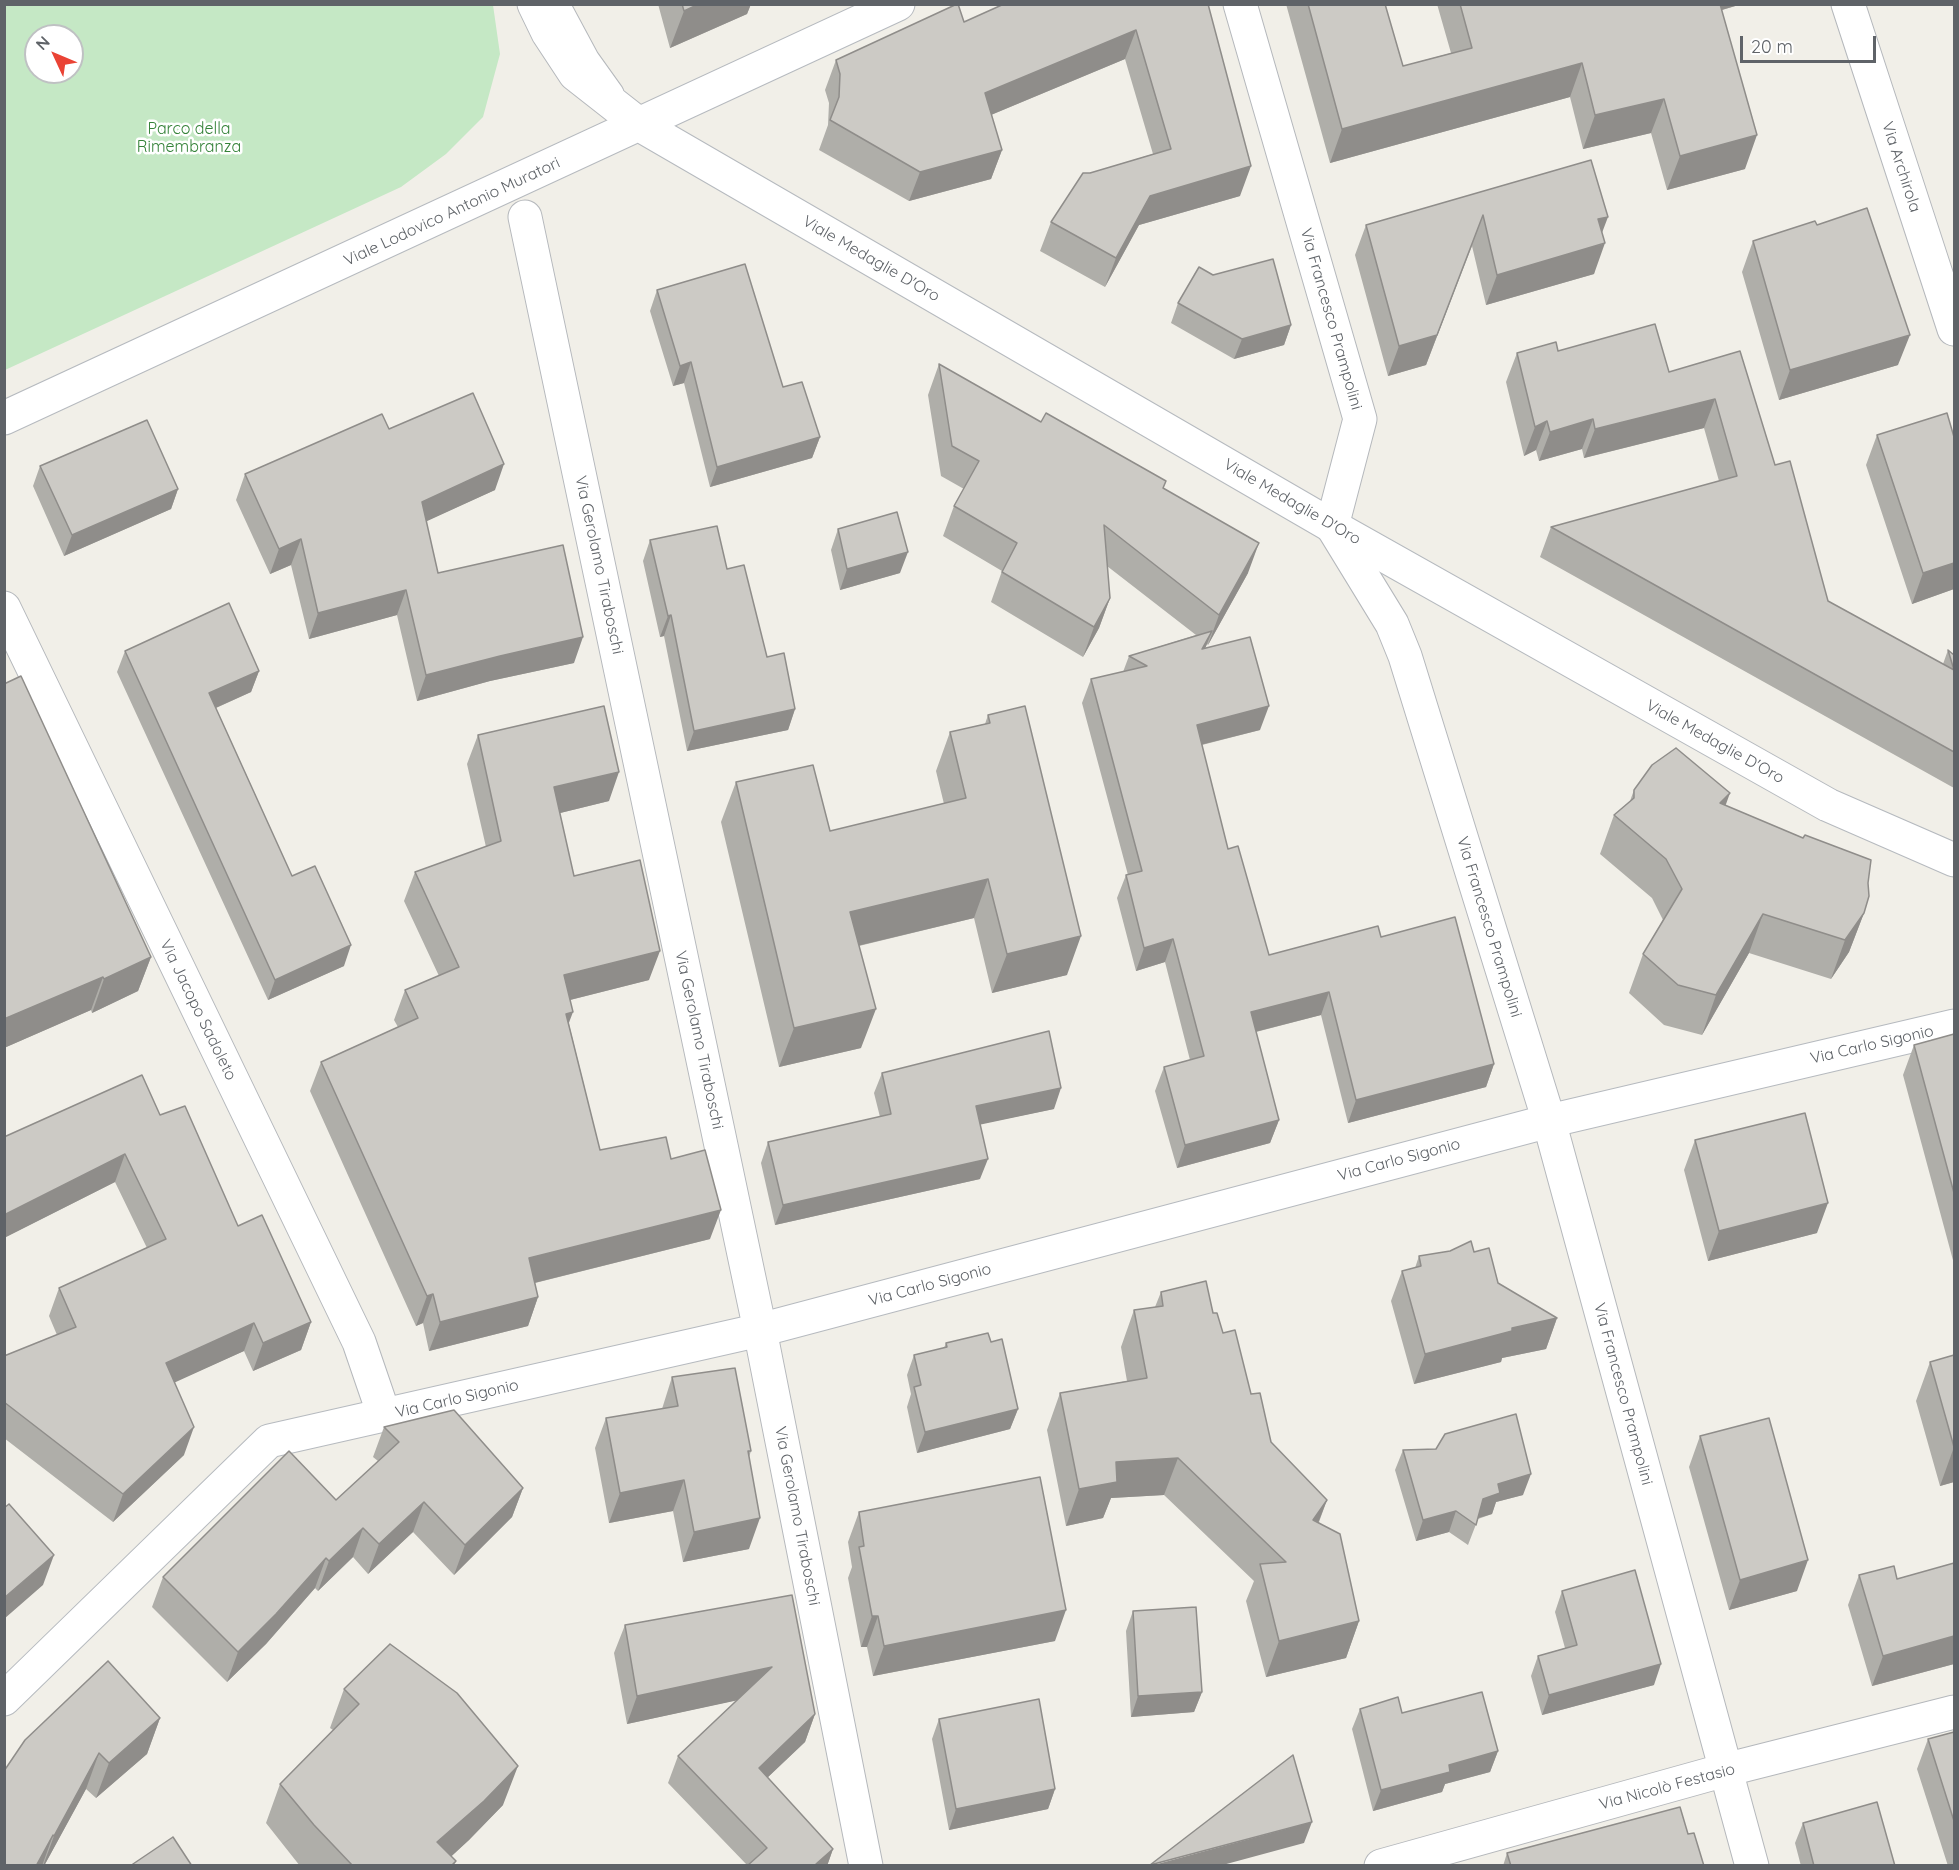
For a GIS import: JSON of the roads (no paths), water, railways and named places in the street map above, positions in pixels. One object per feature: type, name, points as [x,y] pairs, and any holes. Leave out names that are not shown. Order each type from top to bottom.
[{"type":"street","name":"Viale Medaglie D'Oro","points":[[534,4],[548,33],[575,74],[640,125],[1332,526],[1828,805],[1954,860]]},
{"type":"street","name":"Viale Lodovico Antonio Muratori","points":[[4,418],[898,4]]},
{"type":"street","name":"Via Francesco Prampolini","points":[[1240,4],[1360,419],[1332,526],[1392,624],[1405,657],[1549,1121],[1752,1866]]},
{"type":"street","name":"Via Archirola","points":[[1848,4],[1954,329]]},
{"type":"street","name":"Via Gerolamo Tiraboschi","points":[[525,217],[760,1330],[866,1866]]},
{"type":"street","name":"Via Jacopo Sadoleto","points":[[4,608],[359,1342],[384,1415]]},
{"type":"street","name":"Via Carlo Sigonio","points":[[4,1699],[269,1441],[760,1330],[1549,1121],[1952,1025]]},
{"type":"street","name":"Via Nicolò Festasio","points":[[1381,1866],[1725,1770],[1954,1712]]},
{"type":"lane","points":[[559,4],[588,58],[613,94],[640,125]]},
{"type":"park label","name":"Parco della Rimembranza","points":[[189,138]]}]
